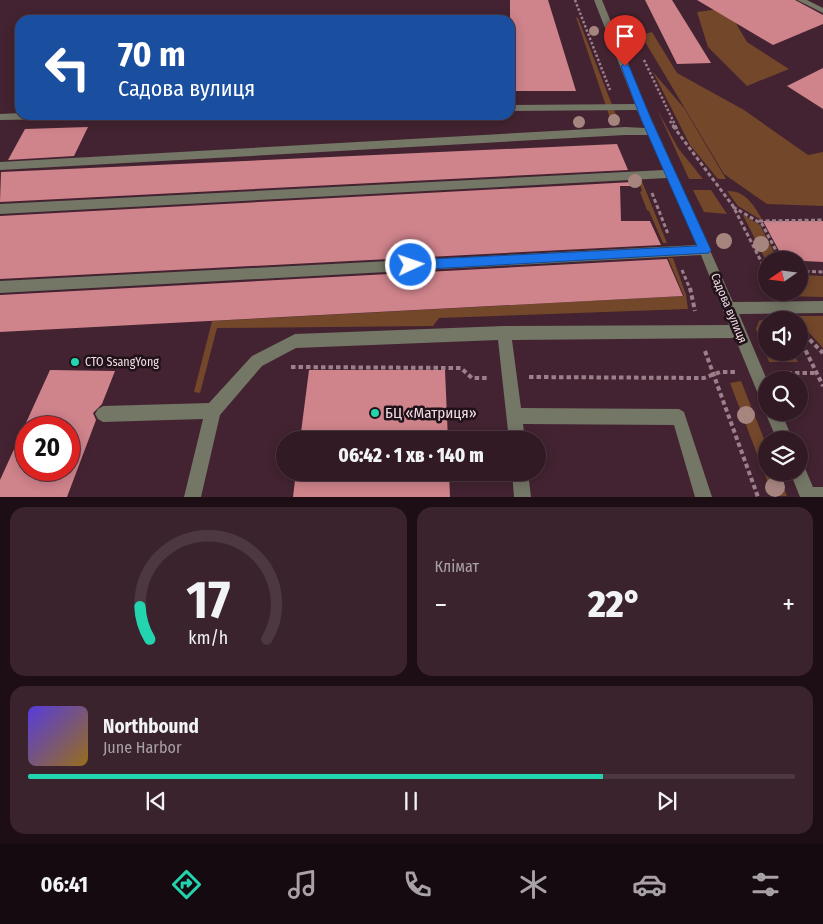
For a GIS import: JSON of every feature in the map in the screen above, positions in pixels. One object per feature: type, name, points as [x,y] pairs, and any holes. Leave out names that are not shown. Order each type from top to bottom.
[{"type":"street","name":"Садова вулиця","points":[[598,0],[641,107],[705,250],[758,377]]},
{"type":"street","points":[[801,0],[823,11]]},
{"type":"street","points":[[515,108],[641,107]]},
{"type":"street","points":[[0,117],[15,117]]},
{"type":"street","points":[[0,166],[625,131],[652,132]]},
{"type":"street","points":[[0,209],[672,174]]},
{"type":"street","points":[[0,287],[705,250]]},
{"type":"street","points":[[729,308],[823,307]]},
{"type":"street","points":[[192,496],[213,411],[257,361],[295,341],[504,333],[739,331]]},
{"type":"street","points":[[504,333],[516,431]]},
{"type":"street","points":[[103,414],[213,411]]},
{"type":"street","points":[[514,416],[680,417],[704,496]]},
{"type":"street","points":[[521,481],[523,496]]},
{"type":"street","points":[[804,481],[813,496]]},
{"type":"path","points":[[575,0],[617,107]]},
{"type":"path","points":[[641,53],[683,141],[732,206],[758,256]]},
{"type":"path","points":[[732,206],[762,224],[776,251]]},
{"type":"path","points":[[758,221],[823,220]]},
{"type":"path","points":[[808,271],[823,272]]},
{"type":"path","points":[[808,338],[823,353]]},
{"type":"path","points":[[808,355],[823,386]]},
{"type":"path","points":[[808,373],[817,373]]},
{"type":"shaded area","points":[[727,8],[747,42],[789,69],[747,86],[708,47],[697,12]]},
{"type":"shaded area","points":[[576,17],[620,125],[614,125],[611,121]]},
{"type":"shaded area","points":[[652,32],[677,73],[744,110],[808,155],[823,152],[823,206],[767,204],[724,174],[641,35]]},
{"type":"shaded area","points":[[653,72],[684,108],[726,179],[718,179],[690,145]]},
{"type":"shaded area","points":[[657,109],[678,148],[703,179],[689,179]]},
{"type":"shaded area","points":[[638,179],[641,179],[667,243],[663,243],[647,210],[640,192],[642,191]]},
{"type":"shaded area","points":[[693,190],[711,190],[727,214],[704,212]]},
{"type":"shaded area","points":[[727,191],[734,191],[745,196],[763,221],[738,206]]},
{"type":"shaded area","points":[[743,215],[760,225],[773,251],[761,251]]},
{"type":"shaded area","points":[[668,258],[673,258],[686,295],[688,309],[439,318],[433,326],[217,328],[200,393],[194,392],[212,321],[684,296]]},
{"type":"shaded area","points":[[808,275],[823,276],[823,297],[808,297]]},
{"type":"shaded area","points":[[808,316],[823,316],[823,348],[808,331]]},
{"type":"shaded area","points":[[769,361],[798,362],[769,362]]},
{"type":"shaded area","points":[[741,381],[761,431],[758,431],[758,457],[730,383]]},
{"type":"shaded area","points":[[767,481],[781,481],[787,496],[773,496]]},
{"type":"building","points":[[510,0],[548,0],[576,91],[515,91],[515,15],[510,15]]},
{"type":"building","points":[[645,0],[672,0],[711,63],[677,64]]},
{"type":"building","points":[[697,0],[795,0],[823,15],[823,24],[773,45]]},
{"type":"building","points":[[823,68],[823,109],[787,86]]},
{"type":"building","points":[[88,127],[74,156],[8,160],[25,129]]},
{"type":"building","points":[[617,144],[628,170],[0,202],[1,172]]},
{"type":"building","points":[[633,182],[635,186],[620,186],[621,221],[650,221],[661,245],[0,279],[0,216]]},
{"type":"building","points":[[763,221],[823,221],[823,262],[808,261],[808,251],[779,251]]},
{"type":"building","points":[[667,259],[683,296],[0,332],[0,295]]},
{"type":"building","points":[[50,370],[115,371],[102,404],[93,413],[96,420],[80,462],[80,416],[29,416]]},
{"type":"building","name":"БЦ «Матриця»","points":[[309,370],[445,370],[448,431],[301,431]]},
{"type":"building","points":[[15,447],[15,481],[73,481],[67,497],[0,497],[0,480]]},
{"type":"building","points":[[295,481],[449,481],[450,497],[293,497]]},
{"type":"place","name":"СТО SsangYong","points":[[75,362]]},
{"type":"place","name":"БЦ «Матриця»","points":[[375,413]]},
{"type":"route","points":[[411,265],[705,250],[646,119],[625,66]]}]
